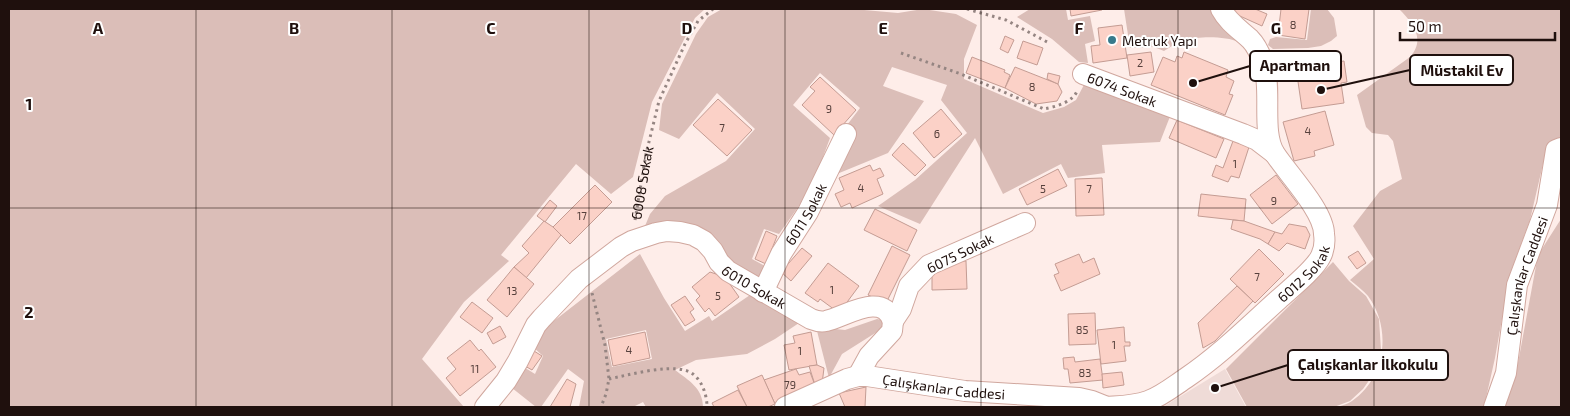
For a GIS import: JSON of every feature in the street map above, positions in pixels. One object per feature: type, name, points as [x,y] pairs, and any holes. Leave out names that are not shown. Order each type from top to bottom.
[{"type":"street","name":"6012 Sokak","points":[[1107,407],[1148,401],[1210,362],[1302,278],[1321,257],[1324,246],[1324,232],[1321,220],[1274,152],[1269,136],[1267,78],[1258,50],[1251,40],[1234,26],[1221,9]]},
{"type":"street","name":"6074 Sokak","points":[[1082,74],[1244,134],[1257,140],[1274,152]]},
{"type":"street","name":"6011 Sokak","points":[[763,292],[781,254],[808,212],[846,134]]},
{"type":"street","name":"Çalışkanlar Caddesi","points":[[1494,407],[1506,373],[1517,285],[1547,205],[1556,150],[1561,148]]},
{"type":"street","name":"6075 Sokak","points":[[858,376],[869,356],[892,331],[893,321],[901,308],[909,286],[919,274],[929,265],[1025,223]]},
{"type":"street","name":"6010 Sokak","points":[[621,247],[656,233],[680,232],[693,235],[713,251],[719,262],[728,271],[811,319],[825,321],[877,306],[884,308],[891,314],[893,321]]},
{"type":"street","points":[[485,407],[506,382],[536,325],[579,279],[621,247]]},
{"type":"street","name":"Çalışkanlar Caddesi","points":[[785,407],[858,376],[867,376],[965,391],[1079,398],[1107,407]]},
{"type":"path","name":"6008 Sokak","points":[[621,247],[633,226],[646,154],[659,101],[685,44],[698,21],[712,9]]},
{"type":"path","points":[[967,9],[1006,20],[1049,43]]},
{"type":"path","name":"6074 Sokak","points":[[901,53],[961,74],[1044,109],[1069,100],[1075,95],[1082,74]]},
{"type":"path","points":[[587,273],[605,345],[609,379],[601,407]]},
{"type":"path","points":[[609,379],[660,369],[685,370],[701,383],[706,392],[707,407]]},
{"type":"shaded area","points":[[9,9],[705,9],[695,18],[652,102],[633,177],[611,194],[576,164],[501,255],[509,261],[464,302],[422,359],[464,407],[9,407]]},
{"type":"shaded area","points":[[722,9],[853,9],[898,13],[923,9],[956,14],[977,25],[964,59],[964,79],[1043,113],[1064,107],[1076,100],[1086,81],[1171,114],[1160,142],[1102,145],[1105,173],[1068,178],[1061,164],[1003,194],[975,138],[920,224],[878,206],[915,180],[967,133],[941,100],[947,85],[892,67],[883,86],[924,101],[888,153],[832,176],[847,125],[860,108],[820,73],[793,105],[830,138],[817,173],[801,203],[779,234],[764,229],[752,259],[765,266],[761,280],[736,272],[724,257],[645,226],[650,214],[665,196],[726,161],[755,129],[717,93],[679,139],[659,130],[662,104],[696,34],[708,17]]},
{"type":"shaded area","points":[[1030,9],[1066,9],[1068,20],[1090,16],[1095,41],[1085,44],[1088,63],[1079,62],[1052,39],[1017,17]]},
{"type":"shaded area","points":[[1124,9],[1211,9],[1234,32],[1239,42],[1205,37],[1182,41],[1164,51],[1154,47],[1130,48]]},
{"type":"shaded area","points":[[1311,9],[1327,9],[1334,18],[1337,36],[1321,46],[1308,48],[1273,49],[1268,45],[1270,39],[1276,37],[1307,40]]},
{"type":"shaded area","points":[[1399,9],[1561,9],[1561,138],[1554,141],[1543,164],[1530,220],[1510,274],[1484,407],[1338,407],[1350,402],[1363,391],[1372,379],[1382,352],[1382,337],[1376,309],[1368,296],[1350,280],[1374,259],[1353,226],[1380,191],[1402,179],[1393,141],[1388,135],[1372,133],[1366,127],[1357,95],[1410,57],[1415,50],[1417,44],[1416,31]]},
{"type":"shaded area","points":[[1561,219],[1561,407],[1504,407],[1518,363],[1538,255]]},
{"type":"shaded area","points":[[640,254],[685,331],[709,316],[712,321],[750,295],[799,323],[747,354],[696,360],[675,370],[690,381],[698,390],[703,407],[646,407],[643,402],[633,407],[579,407],[584,381],[568,369],[541,407],[536,407],[512,388],[522,366],[535,374],[543,356],[533,347],[550,324]],"holes":[[[646,330],[652,359],[612,367],[606,339]]]},
{"type":"shaded area","points":[[1333,262],[1349,281],[1366,296],[1379,319],[1381,350],[1375,372],[1363,389],[1350,401],[1334,407],[1247,407],[1226,369]]},
{"type":"shaded area","points":[[877,319],[882,320],[885,324],[880,330],[842,354],[829,378],[816,327],[845,330]]},
{"type":"shaded area","points":[[1225,369],[1246,407],[1163,407]]},
{"type":"building","points":[[1070,9],[1102,9],[1102,10],[1071,16]]},
{"type":"building","name":"Metruk Yapı","points":[[1233,9],[1255,9],[1267,14],[1262,26],[1231,12]]},
{"type":"building","points":[[1281,9],[1309,9],[1305,39],[1278,35]]},
{"type":"building","name":"Metruk Yapı","points":[[1122,25],[1127,58],[1093,63],[1091,46],[1100,45],[1098,28]]},
{"type":"building","points":[[1005,36],[1014,40],[1008,53],[1000,49]]},
{"type":"building","points":[[1023,41],[1043,48],[1037,65],[1017,58]]},
{"type":"building","points":[[1151,52],[1154,72],[1130,76],[1127,55]]},
{"type":"building","points":[[1184,52],[1228,70],[1226,77],[1234,81],[1229,94],[1233,95],[1225,115],[1151,85],[1163,57],[1175,62],[1177,56],[1182,58]]},
{"type":"building","points":[[972,57],[1005,70],[1004,72],[1010,75],[1005,88],[966,73]]},
{"type":"building","points":[[1344,61],[1347,82],[1341,83],[1344,103],[1302,109],[1296,68]]},
{"type":"building","points":[[1015,67],[1058,84],[1062,92],[1057,101],[1036,104],[1005,88]]},
{"type":"building","points":[[1048,73],[1060,76],[1058,84],[1047,79]]},
{"type":"building","points":[[820,77],[856,110],[834,135],[802,105],[815,91],[810,87]]},
{"type":"building","points":[[718,99],[752,130],[727,156],[693,125]]},
{"type":"building","points":[[941,109],[962,134],[934,158],[913,133]]},
{"type":"building","points":[[1325,111],[1334,145],[1314,151],[1315,156],[1294,161],[1283,122]]},
{"type":"building","points":[[1177,120],[1224,139],[1216,158],[1169,138]]},
{"type":"building","points":[[1233,141],[1249,147],[1239,178],[1231,176],[1228,182],[1212,176],[1216,165],[1223,168]]},
{"type":"building","points":[[903,143],[926,165],[915,176],[892,155]]},
{"type":"building","points":[[870,165],[873,171],[880,168],[884,176],[877,179],[883,194],[852,208],[850,203],[841,207],[835,194],[844,190],[839,178]]},
{"type":"building","points":[[1058,169],[1067,186],[1027,205],[1019,189]]},
{"type":"building","points":[[1276,175],[1298,204],[1272,224],[1250,195]]},
{"type":"building","points":[[1102,178],[1104,215],[1076,216],[1075,179]]},
{"type":"building","points":[[595,185],[612,202],[570,244],[553,227]]},
{"type":"building","points":[[1201,194],[1246,199],[1244,221],[1198,216]]},
{"type":"building","points":[[550,200],[557,206],[545,222],[537,216]]},
{"type":"building","points":[[875,209],[917,230],[907,251],[864,230]]},
{"type":"building","points":[[1233,220],[1244,221],[1275,232],[1268,244],[1260,239],[1231,229]]},
{"type":"building","points":[[544,221],[561,235],[526,278],[514,267],[529,253],[522,246]]},
{"type":"building","points":[[1289,224],[1306,227],[1310,235],[1305,249],[1287,243],[1279,251],[1268,244],[1275,232],[1282,234]]},
{"type":"building","points":[[766,231],[777,236],[766,264],[755,259]]},
{"type":"building","points":[[892,246],[910,255],[886,303],[868,295]]},
{"type":"building","points":[[802,248],[812,256],[791,281],[781,272]]},
{"type":"building","points":[[1259,249],[1284,274],[1255,303],[1230,279]]},
{"type":"building","points":[[1358,251],[1366,263],[1357,269],[1348,257]]},
{"type":"building","points":[[1079,254],[1083,263],[1094,258],[1100,274],[1061,291],[1054,275],[1059,273],[1055,264]]},
{"type":"building","points":[[939,261],[966,261],[967,289],[932,290],[932,271]]},
{"type":"building","points":[[828,263],[859,286],[839,313],[820,299],[818,302],[805,293]]},
{"type":"building","points":[[514,267],[534,284],[507,317],[487,300]]},
{"type":"building","points":[[710,272],[725,277],[739,297],[715,316],[709,308],[705,312],[696,300],[700,296],[692,287]]},
{"type":"building","points":[[1237,286],[1253,301],[1215,341],[1203,348],[1198,323]]},
{"type":"building","points":[[685,296],[694,309],[690,312],[695,320],[685,326],[671,305]]},
{"type":"building","points":[[472,302],[493,318],[482,333],[460,317]]},
{"type":"building","points":[[1095,313],[1096,344],[1069,345],[1068,314]]},
{"type":"building","points":[[500,326],[506,337],[493,344],[487,333]]},
{"type":"building","points":[[1124,327],[1125,342],[1130,342],[1130,346],[1124,346],[1126,361],[1101,364],[1097,330]]},
{"type":"building","points":[[645,332],[650,358],[613,366],[608,340]]},
{"type":"building","points":[[811,332],[817,365],[789,370],[784,345],[795,343],[793,336]]},
{"type":"building","points":[[470,340],[479,351],[481,349],[496,367],[460,396],[446,378],[456,369],[447,358]]},
{"type":"building","points":[[534,351],[542,356],[532,370],[525,366]]},
{"type":"building","points":[[1074,357],[1075,362],[1100,359],[1103,380],[1070,383],[1068,369],[1064,369],[1063,358]]},
{"type":"building","points":[[817,365],[824,368],[822,384],[816,388],[809,366]]},
{"type":"building","points":[[796,369],[799,375],[810,372],[816,388],[806,394],[775,404],[764,380]]},
{"type":"building","points":[[1122,372],[1124,385],[1103,388],[1102,374]]},
{"type":"building","points":[[762,375],[775,404],[768,407],[747,407],[737,386]]},
{"type":"building","points":[[567,379],[576,384],[570,407],[550,407]]},
{"type":"building","points":[[866,387],[865,407],[845,407],[839,393]]},
{"type":"building","points":[[738,390],[747,407],[714,407],[712,403]]},
{"type":"place","name":"Metruk Yapı","points":[[1112,40]]},
{"type":"place","name":"Apartman","points":[[1193,83]]},
{"type":"place","name":"Müstakil Ev","points":[[1321,90]]},
{"type":"place","name":"Çalışkanlar İlkokulu","points":[[1215,388]]}]
